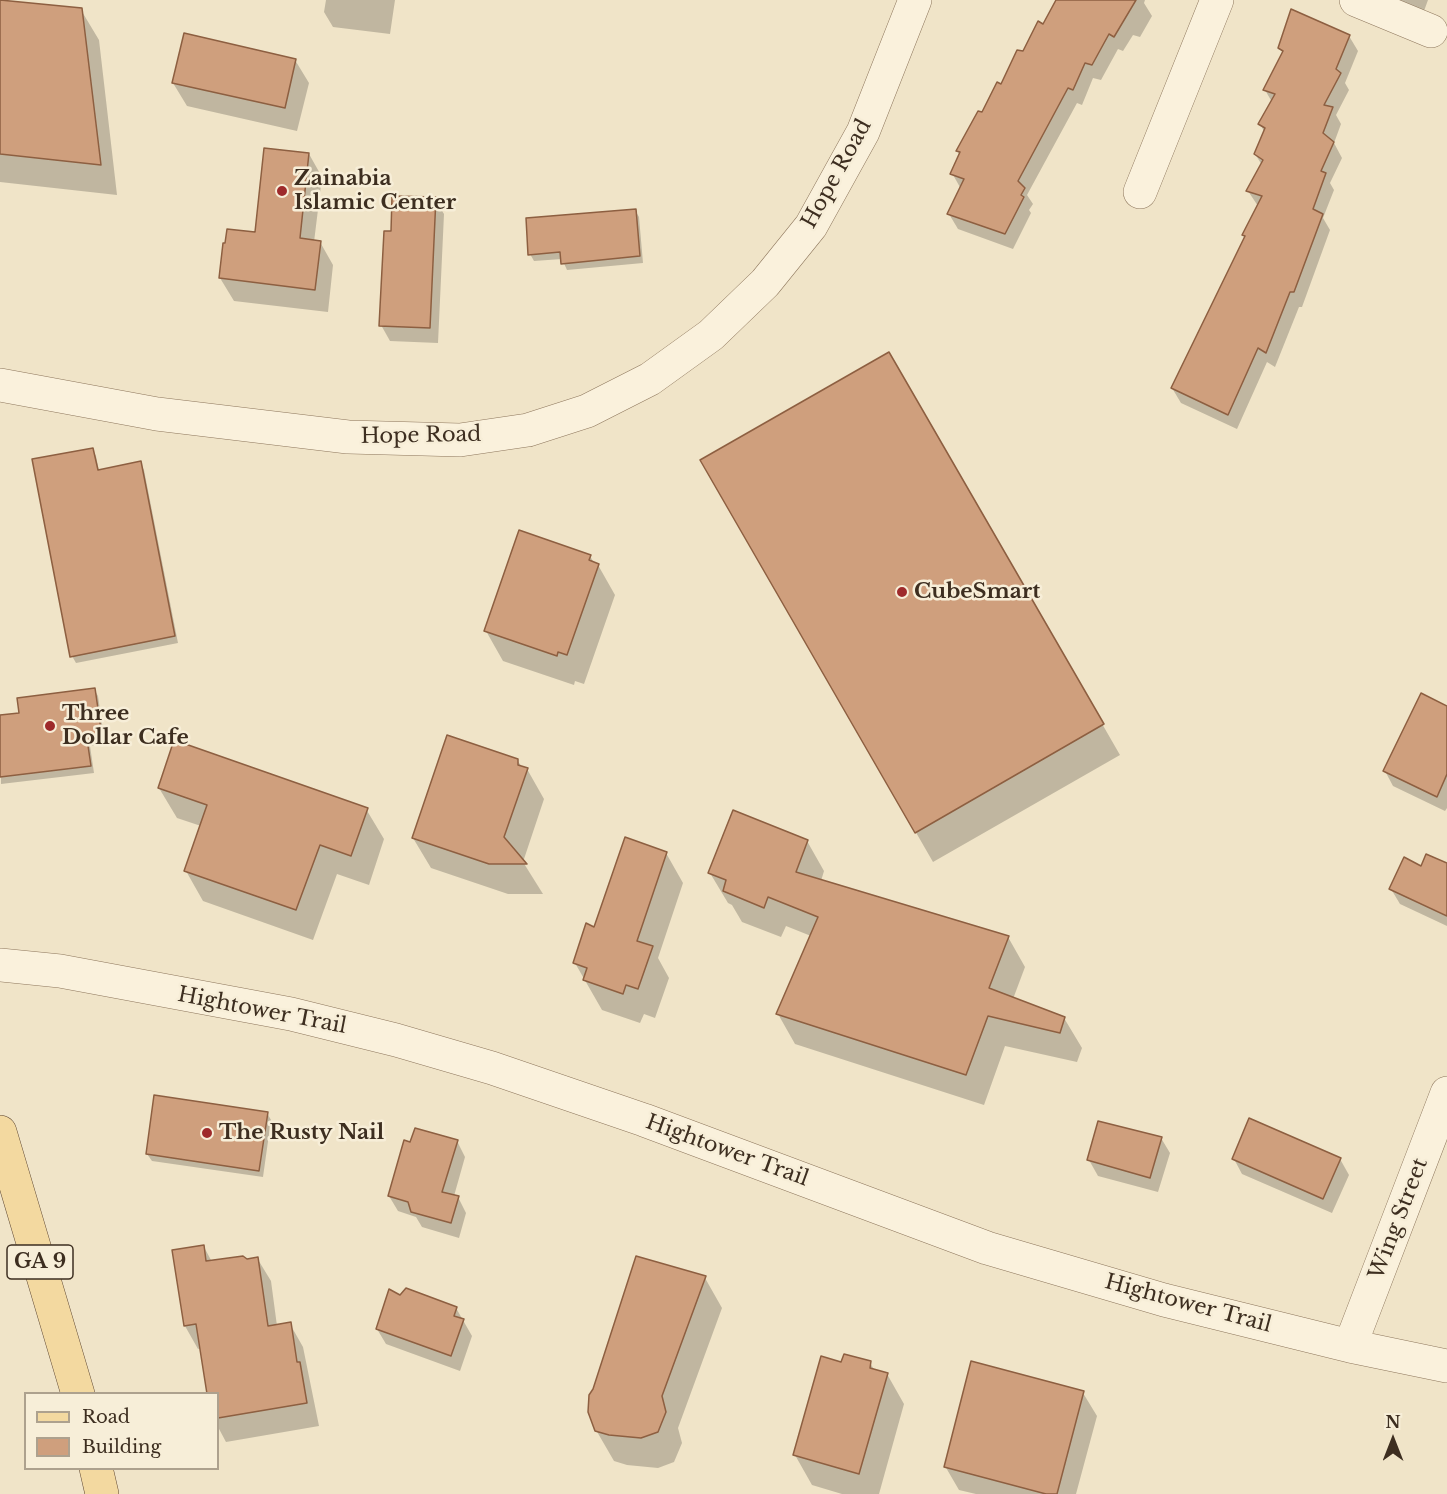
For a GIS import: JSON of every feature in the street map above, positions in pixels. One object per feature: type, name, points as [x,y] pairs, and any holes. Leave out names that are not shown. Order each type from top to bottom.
[{"type":"main road","name":"GA 9","points":[[0,1132],[77,1392]]},
{"type":"main road","points":[[96,1470],[102,1494]]},
{"type":"street","name":"Hope Road","points":[[0,385],[157,414],[348,437],[460,440],[528,430],[587,411],[651,378],[711,335],[765,283],[811,226],[863,132],[915,0]]},
{"type":"street","points":[[1140,192],[1217,0]]},
{"type":"street","points":[[1356,0],[1431,32]]},
{"type":"street","name":"Hightower Trail","points":[[0,965],[60,971],[291,1014],[396,1040],[492,1068],[644,1120],[987,1248],[1164,1300],[1350,1346],[1447,1366]]},
{"type":"street","name":"Wing Street","points":[[1350,1346],[1447,1093]]},
{"type":"building","points":[[0,0],[82,8],[101,165],[0,154]]},
{"type":"building","points":[[1056,0],[1136,0],[1114,37],[1109,34],[1092,65],[1085,63],[1073,90],[1068,88],[1018,181],[1025,188],[1021,195],[1024,197],[1005,234],[947,214],[964,179],[950,174],[960,152],[956,151],[978,111],[982,112],[997,82],[1001,84],[1017,50],[1023,51],[1038,21],[1043,24]]},
{"type":"building","points":[[1291,9],[1350,35],[1336,69],[1341,73],[1324,105],[1333,107],[1323,133],[1334,142],[1321,171],[1326,173],[1313,209],[1323,214],[1294,292],[1290,292],[1266,353],[1258,348],[1228,415],[1171,388],[1262,196],[1246,191],[1263,160],[1254,154],[1265,128],[1258,124],[1275,94],[1263,90],[1283,51],[1278,48]]},
{"type":"building","points":[[184,33],[296,59],[285,108],[172,83]]},
{"type":"building","name":"Zainabia Islamic Center","points":[[264,148],[309,153],[300,238],[321,241],[315,290],[219,278],[227,229],[255,232]]},
{"type":"building","points":[[392,196],[436,197],[430,328],[379,326],[384,231],[391,231]]},
{"type":"building","points":[[636,209],[640,256],[561,264],[560,252],[528,255],[526,218]]},
{"type":"building","name":"CubeSmart","points":[[889,352],[1104,724],[915,833],[700,460]]},
{"type":"building","points":[[93,448],[98,470],[141,461],[175,636],[70,657],[32,459]]},
{"type":"building","points":[[519,530],[591,555],[589,560],[599,564],[567,655],[558,652],[557,656],[484,631]]},
{"type":"building","name":"Three Dollar Cafe","points":[[95,688],[102,737],[87,739],[91,766],[0,777],[0,715],[19,713],[17,698]]},
{"type":"building","points":[[1421,693],[1447,706],[1447,774],[1437,797],[1383,771]]},
{"type":"building","points":[[447,735],[518,759],[518,765],[528,768],[504,837],[527,864],[489,864],[412,838]]},
{"type":"building","points":[[174,740],[368,808],[351,856],[320,845],[296,910],[184,871],[207,805],[158,788]]},
{"type":"building","points":[[733,810],[808,840],[796,872],[1009,936],[989,988],[1065,1017],[1060,1033],[988,1016],[966,1075],[776,1014],[818,917],[768,897],[764,908],[723,891],[726,880],[708,873]]},
{"type":"building","points":[[625,837],[667,852],[637,941],[653,946],[638,989],[626,985],[623,994],[583,980],[587,968],[573,963],[586,923],[594,927]]},
{"type":"building","points":[[1426,854],[1447,863],[1447,916],[1389,889],[1404,857],[1421,866]]},
{"type":"building","name":"The Rusty Nail","points":[[154,1095],[268,1112],[259,1171],[146,1154]]},
{"type":"building","points":[[1249,1118],[1341,1158],[1323,1199],[1232,1159]]},
{"type":"building","points":[[1098,1121],[1162,1137],[1150,1178],[1087,1160]]},
{"type":"building","points":[[415,1128],[458,1140],[442,1192],[459,1196],[451,1223],[411,1212],[408,1202],[388,1196],[404,1140],[410,1142]]},
{"type":"building","points":[[204,1245],[206,1261],[243,1256],[247,1259],[258,1257],[268,1326],[291,1322],[297,1362],[300,1362],[307,1403],[219,1418],[219,1392],[207,1392],[196,1324],[184,1326],[172,1250]]},
{"type":"building","points":[[636,1256],[706,1276],[662,1396],[666,1412],[658,1432],[641,1438],[609,1435],[595,1431],[588,1412],[589,1395],[593,1389]]},
{"type":"building","points":[[406,1288],[457,1307],[454,1316],[464,1319],[451,1356],[376,1329],[389,1289],[400,1295]]},
{"type":"building","points":[[844,1354],[871,1361],[870,1368],[888,1373],[859,1474],[793,1455],[821,1356],[841,1362]]},
{"type":"building","points":[[971,1361],[1084,1391],[1057,1494],[1046,1494],[944,1467]]},
{"type":"place","name":"Zainabia Islamic Center","points":[[282,191]]},
{"type":"place","name":"CubeSmart","points":[[902,592]]},
{"type":"place","name":"Three Dollar Cafe","points":[[50,726]]},
{"type":"place","name":"The Rusty Nail","points":[[207,1133]]}]
